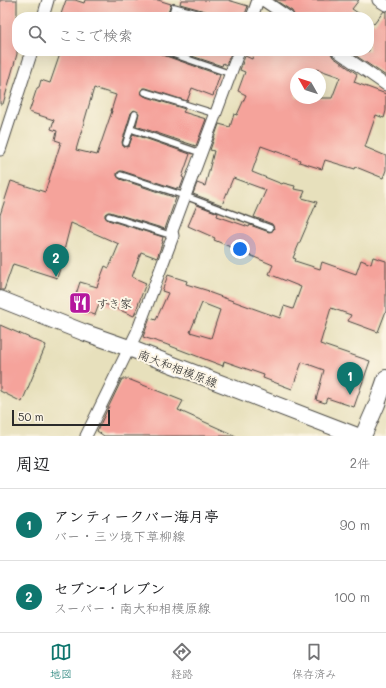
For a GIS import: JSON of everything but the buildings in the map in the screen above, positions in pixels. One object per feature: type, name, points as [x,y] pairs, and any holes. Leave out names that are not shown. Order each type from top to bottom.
[{"type":"street","points":[[44,12],[48,0]]},
{"type":"street","points":[[254,12],[258,0]]},
{"type":"street","points":[[263,0],[281,12]]},
{"type":"street","points":[[378,0],[386,6]]},
{"type":"street","points":[[0,150],[30,56]]},
{"type":"street","points":[[86,436],[137,332],[173,236],[172,231],[237,56]]},
{"type":"street","points":[[344,56],[386,85]]},
{"type":"street","name":"南大和相模原線","points":[[0,299],[98,338],[129,348],[357,436]]},
{"type":"street","points":[[363,436],[377,404],[386,378]]},
{"type":"lane","points":[[172,12],[174,7],[192,12]]},
{"type":"lane","points":[[179,56],[231,74]]},
{"type":"lane","points":[[145,92],[216,114]]},
{"type":"lane","points":[[126,144],[135,114]]},
{"type":"lane","points":[[130,129],[201,153]]},
{"type":"lane","points":[[121,175],[185,196],[270,228]]},
{"type":"lane","points":[[109,216],[173,236]]},
{"type":"place","name":"セブン-イレブン","points":[[56,277]]},
{"type":"place","name":"すき家","points":[[80,303]]},
{"type":"place","name":"アンティークバー海月亭","points":[[350,395]]}]
